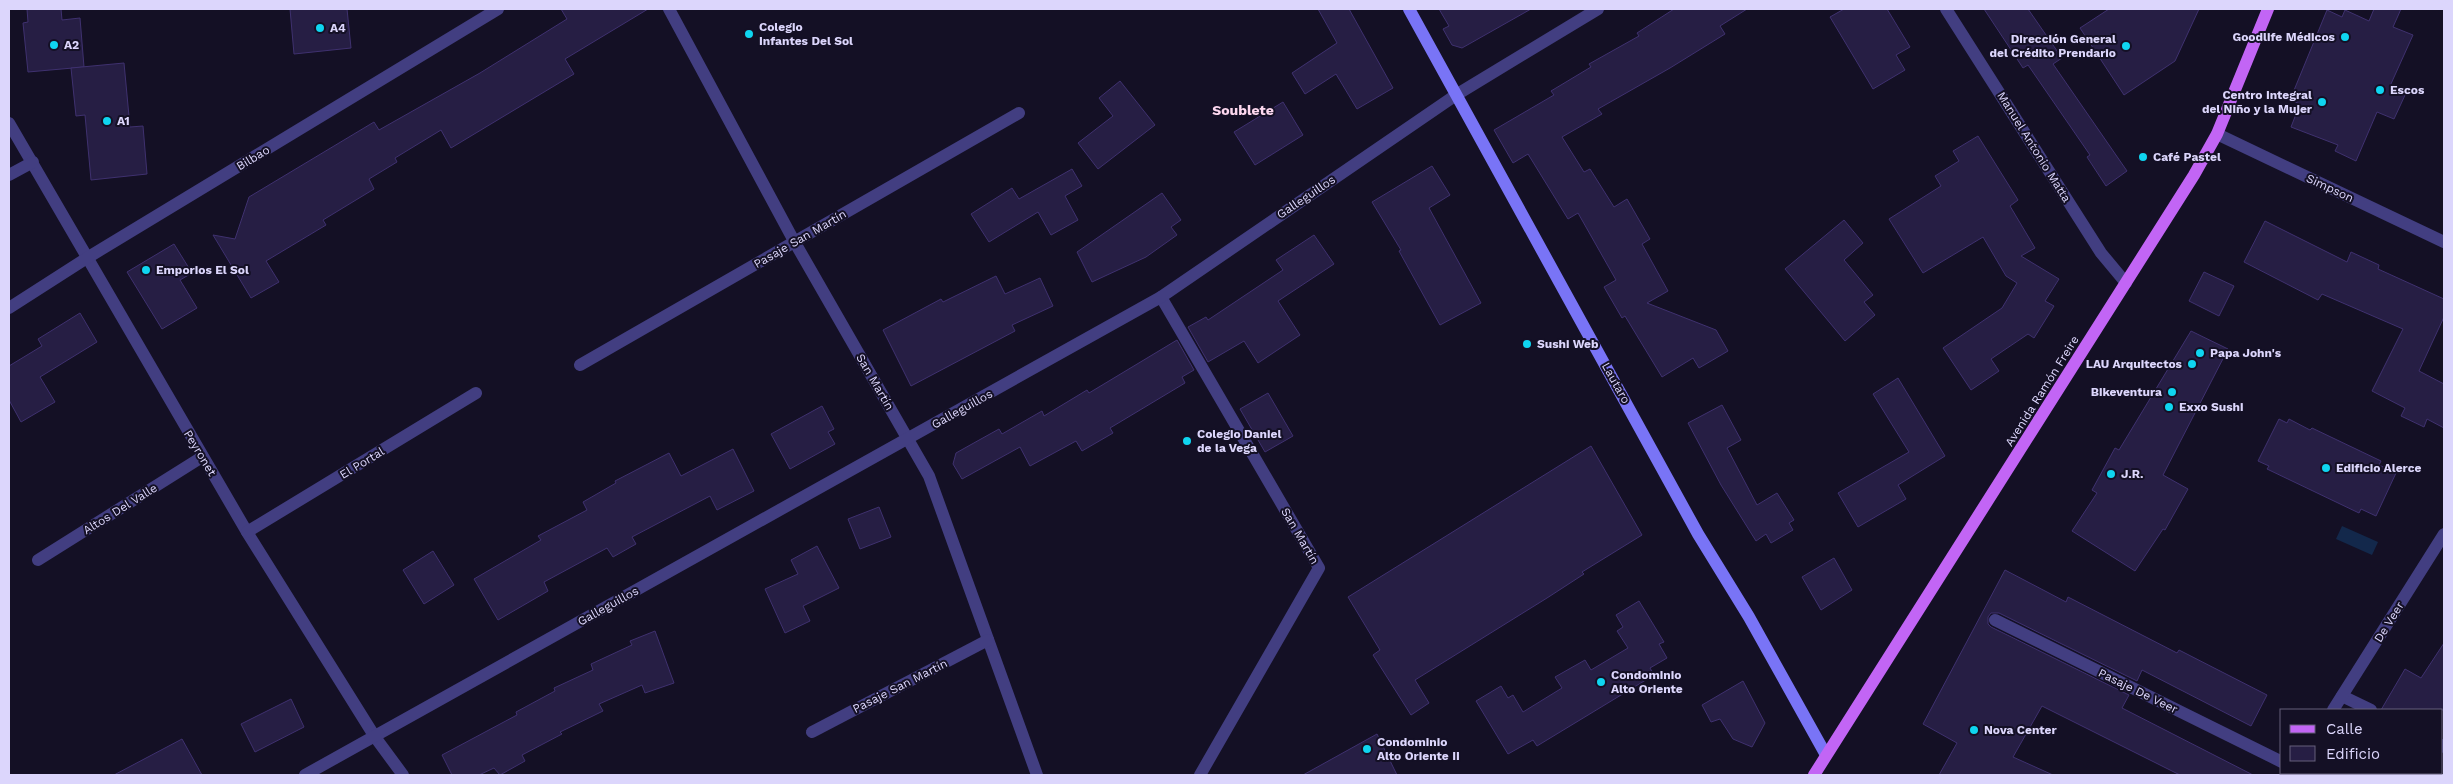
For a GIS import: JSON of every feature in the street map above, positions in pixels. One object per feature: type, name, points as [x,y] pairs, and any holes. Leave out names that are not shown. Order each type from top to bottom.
[{"type":"main road","name":"Lautaro","points":[[1409,9],[1698,534],[1750,617],[1826,755]]},
{"type":"main road","name":"Avenida Ramón Freire","points":[[1814,775],[2126,283],[2217,134],[2268,9]]},
{"type":"street","name":"Bilbao","points":[[9,308],[87,258],[498,9]]},
{"type":"street","name":"San Martín","points":[[669,9],[794,241],[929,476],[1037,775]]},
{"type":"street","name":"Galleguillos","points":[[305,775],[1161,297],[1456,95],[1598,9]]},
{"type":"street","name":"Manuel Antonio Matta","points":[[1946,9],[2101,253],[2126,283]]},
{"type":"street","name":"Pasaje San Martín","points":[[580,365],[1019,113]]},
{"type":"street","name":"Peyronet","points":[[9,122],[247,532],[375,737],[403,775]]},
{"type":"street","name":"Simpson","points":[[2217,134],[2444,242]]},
{"type":"street","points":[[9,175],[32,162]]},
{"type":"street","name":"San Martín","points":[[1161,297],[1318,568],[1200,775]]},
{"type":"street","name":"El Portal","points":[[247,532],[476,393]]},
{"type":"street","name":"Altos Del Valle","points":[[38,560],[202,457]]},
{"type":"street","name":"De Veer","points":[[2334,709],[2444,534]]},
{"type":"street","name":"Pasaje De Veer","points":[[1995,620],[2280,761]]},
{"type":"street","name":"Pasaje San Martín","points":[[812,732],[988,640]]},
{"type":"street","points":[[2342,696],[2369,709]]},
{"type":"water","points":[[2342,526],[2378,542],[2372,555],[2336,539]]},
{"type":"building","name":"A2","points":[[27,9],[61,9],[62,20],[80,18],[84,67],[28,72],[23,23],[28,22]]},
{"type":"building","name":"A4","points":[[290,9],[347,9],[351,48],[294,54]]},
{"type":"building","points":[[561,9],[648,9],[565,59],[574,74],[451,148],[441,130],[395,158],[397,162],[369,179],[374,189],[323,220],[326,225],[266,261],[279,282],[251,298],[213,235],[235,239],[249,197],[374,122],[379,130],[480,73],[567,19]]},
{"type":"building","points":[[1318,9],[1349,9],[1393,88],[1357,109],[1336,74],[1305,94],[1292,73],[1337,43]]},
{"type":"building","points":[[1439,9],[1531,9],[1462,48],[1452,45],[1443,29],[1449,26]]},
{"type":"building","points":[[1674,9],[1747,9],[1720,26],[1725,34],[1598,109],[1602,114],[1562,137],[1584,172],[1590,169],[1614,207],[1627,199],[1650,239],[1642,244],[1668,291],[1647,303],[1716,330],[1728,351],[1699,368],[1693,358],[1662,377],[1625,316],[1622,318],[1604,287],[1616,280],[1578,213],[1568,219],[1528,154],[1513,163],[1494,130],[1554,95],[1551,91],[1591,67],[1589,64],[1639,36],[1637,33]]},
{"type":"building","points":[[1844,9],[1887,9],[1910,47],[1896,55],[1905,70],[1873,89],[1830,17]]},
{"type":"building","points":[[1984,9],[2028,9],[2062,58],[2053,64],[2127,171],[2106,186],[2087,157],[2090,155],[2028,65],[2023,68]]},
{"type":"building","name":"Dirección General del Crédito Prendario","points":[[2109,9],[2199,9],[2175,61],[2124,95],[2080,28]]},
{"type":"building","points":[[2374,9],[2401,9],[2393,27],[2413,35],[2390,86],[2406,93],[2394,119],[2377,112],[2356,161],[2335,151],[2338,145],[2291,127],[2300,104],[2290,100],[2327,10],[2342,17],[2345,10],[2369,21]]},
{"type":"building","name":"A1","points":[[124,63],[130,127],[143,126],[147,174],[91,180],[85,115],[76,116],[71,68]]},
{"type":"building","points":[[1120,81],[1155,125],[1098,169],[1078,143],[1113,116],[1099,98]]},
{"type":"building","points":[[1283,102],[1303,135],[1255,165],[1234,132]]},
{"type":"building","points":[[1978,136],[2018,200],[2010,206],[2035,248],[2021,256],[2059,279],[2045,301],[2054,306],[2034,338],[2028,334],[1991,359],[1999,371],[1971,390],[1943,348],[2002,308],[2017,283],[2006,276],[1983,237],[1923,273],[1889,219],[1941,186],[1935,176],[1959,161],[1953,151]]},
{"type":"building","points":[[1432,166],[1450,195],[1429,208],[1481,303],[1440,325],[1399,251],[1401,250],[1372,202]]},
{"type":"building","points":[[1072,169],[1082,186],[1065,196],[1078,220],[1051,235],[1038,212],[989,242],[971,214],[1012,188],[1019,199]]},
{"type":"building","points":[[1162,193],[1181,220],[1171,227],[1177,235],[1146,257],[1092,282],[1077,252]]},
{"type":"building","points":[[1844,220],[1863,243],[1844,260],[1873,295],[1864,302],[1875,315],[1845,341],[1785,269]]},
{"type":"building","points":[[2265,221],[2347,262],[2351,252],[2379,265],[2378,269],[2444,299],[2444,317],[2419,371],[2444,384],[2444,428],[2427,419],[2424,427],[2401,416],[2405,408],[2372,391],[2403,329],[2322,294],[2318,300],[2244,262]]},
{"type":"building","points":[[1314,235],[1334,264],[1278,301],[1300,335],[1258,363],[1244,341],[1208,362],[1188,327],[1206,317],[1208,320],[1283,270],[1276,260]]},
{"type":"building","points":[[174,244],[192,273],[180,280],[197,308],[162,329],[127,272]]},
{"type":"building","points":[[2204,272],[2234,286],[2219,316],[2189,301]]},
{"type":"building","points":[[996,276],[1005,294],[1040,278],[1053,306],[1012,325],[1015,331],[911,386],[883,330],[941,299],[943,302]]},
{"type":"building","points":[[80,313],[97,342],[40,377],[55,402],[21,422],[9,400],[9,366],[42,346],[38,339]]},
{"type":"building","points":[[2191,331],[2228,349],[2163,475],[2188,489],[2165,530],[2163,529],[2135,571],[2072,531],[2097,493],[2092,490],[2115,448],[2119,450]]},
{"type":"building","points":[[1177,340],[1194,370],[1182,377],[1185,383],[1110,428],[1113,433],[1082,451],[1076,441],[1030,466],[1020,447],[962,479],[953,464],[956,453],[999,429],[1002,434],[1042,411],[1044,416],[1087,390],[1089,393]]},
{"type":"building","points":[[1898,378],[1945,456],[1898,485],[1906,499],[1858,527],[1838,493],[1909,452],[1873,394]]},
{"type":"building","points":[[1268,393],[1293,436],[1265,452],[1240,409]]},
{"type":"building","points":[[1722,405],[1741,440],[1727,448],[1757,505],[1777,493],[1794,520],[1789,523],[1793,530],[1771,543],[1766,534],[1756,541],[1721,485],[1688,423]]},
{"type":"building","points":[[822,406],[834,429],[828,432],[835,444],[790,469],[771,434]]},
{"type":"building","name":"Edificio Alerce","points":[[2279,419],[2287,423],[2289,419],[2310,430],[2312,428],[2381,461],[2379,465],[2396,473],[2376,516],[2361,509],[2359,513],[2267,469],[2269,466],[2258,461]]},
{"type":"building","points":[[1591,446],[1642,535],[1582,572],[1584,574],[1547,598],[1415,680],[1429,703],[1411,715],[1373,655],[1380,650],[1348,597]]},
{"type":"building","points":[[733,449],[754,491],[717,510],[710,496],[632,537],[636,544],[613,557],[607,548],[544,582],[548,591],[498,620],[474,579],[541,540],[538,536],[587,510],[583,502],[616,483],[615,481],[669,453],[681,476]]},
{"type":"building","points":[[879,507],[891,537],[860,549],[848,519]]},
{"type":"building","points":[[817,546],[839,588],[803,606],[810,621],[785,633],[765,589],[798,574],[791,560]]},
{"type":"building","points":[[433,551],[454,585],[424,604],[403,570]]},
{"type":"building","points":[[1834,558],[1852,590],[1821,610],[1802,577]]},
{"type":"building","points":[[2005,570],[2066,602],[2068,597],[2177,653],[2179,650],[2267,695],[2251,726],[2142,670],[2137,681],[1999,613],[1991,613],[1988,617],[1988,624],[1991,627],[2129,695],[2122,708],[2253,775],[2180,775],[2042,706],[2013,757],[2053,775],[1939,775],[1957,743],[1923,724]]},
{"type":"building","name":"Condominio Alto Oriente","points":[[1639,601],[1664,642],[1659,644],[1667,658],[1650,668],[1654,675],[1537,746],[1533,740],[1508,754],[1476,701],[1501,686],[1508,698],[1513,695],[1523,712],[1562,688],[1555,677],[1585,660],[1591,670],[1628,648],[1617,631],[1623,627],[1616,615]]},
{"type":"building","points":[[655,631],[674,683],[645,693],[642,685],[599,704],[603,711],[560,732],[562,734],[522,755],[525,761],[500,775],[494,768],[479,775],[452,775],[442,755],[517,715],[516,712],[555,691],[554,688],[593,670],[591,664],[632,645],[630,641]]},
{"type":"building","points":[[2444,643],[2444,710],[2382,709],[2405,669],[2421,678]]},
{"type":"building","points":[[1743,681],[1765,723],[1752,747],[1733,739],[1720,719],[1711,722],[1702,705]]},
{"type":"building","points":[[291,699],[304,727],[255,752],[241,724]]},
{"type":"building","name":"Condominio Alto Oriente II","points":[[1377,734],[1397,775],[1303,775]]},
{"type":"building","points":[[182,739],[202,775],[114,775]]},
{"type":"place","name":"A4","points":[[320,28]]},
{"type":"place","name":"Colegio Infantes Del Sol","points":[[749,34]]},
{"type":"place","name":"Goodlife Médicos","points":[[2345,37]]},
{"type":"place","name":"A2","points":[[54,45]]},
{"type":"place","name":"Dirección General del Crédito Prendario","points":[[2126,46]]},
{"type":"place","name":"Escos","points":[[2380,90]]},
{"type":"place","name":"Centro Integral del Niño y la Mujer","points":[[2322,102]]},
{"type":"place","name":"A1","points":[[107,121]]},
{"type":"place","name":"Café Pastel","points":[[2143,157]]},
{"type":"place","name":"Emporios El Sol","points":[[146,270]]},
{"type":"place","name":"Sushi Web","points":[[1527,344]]},
{"type":"place","name":"Papa John's","points":[[2200,353]]},
{"type":"place","name":"LAU Arquitectos","points":[[2192,364]]},
{"type":"place","name":"Bikeventura","points":[[2172,392]]},
{"type":"place","name":"Exxo Sushi","points":[[2169,407]]},
{"type":"place","name":"Colegio Daniel de la Vega","points":[[1187,441]]},
{"type":"place","name":"Edificio Alerce","points":[[2326,468]]},
{"type":"place","name":"J.R.","points":[[2111,474]]},
{"type":"place","name":"Condominio Alto Oriente","points":[[1601,682]]},
{"type":"place","name":"Nova Center","points":[[1974,730]]},
{"type":"place","name":"Condominio Alto Oriente II","points":[[1367,749]]},
{"type":"district","name":"Soublete","points":[[1243,110]]}]
